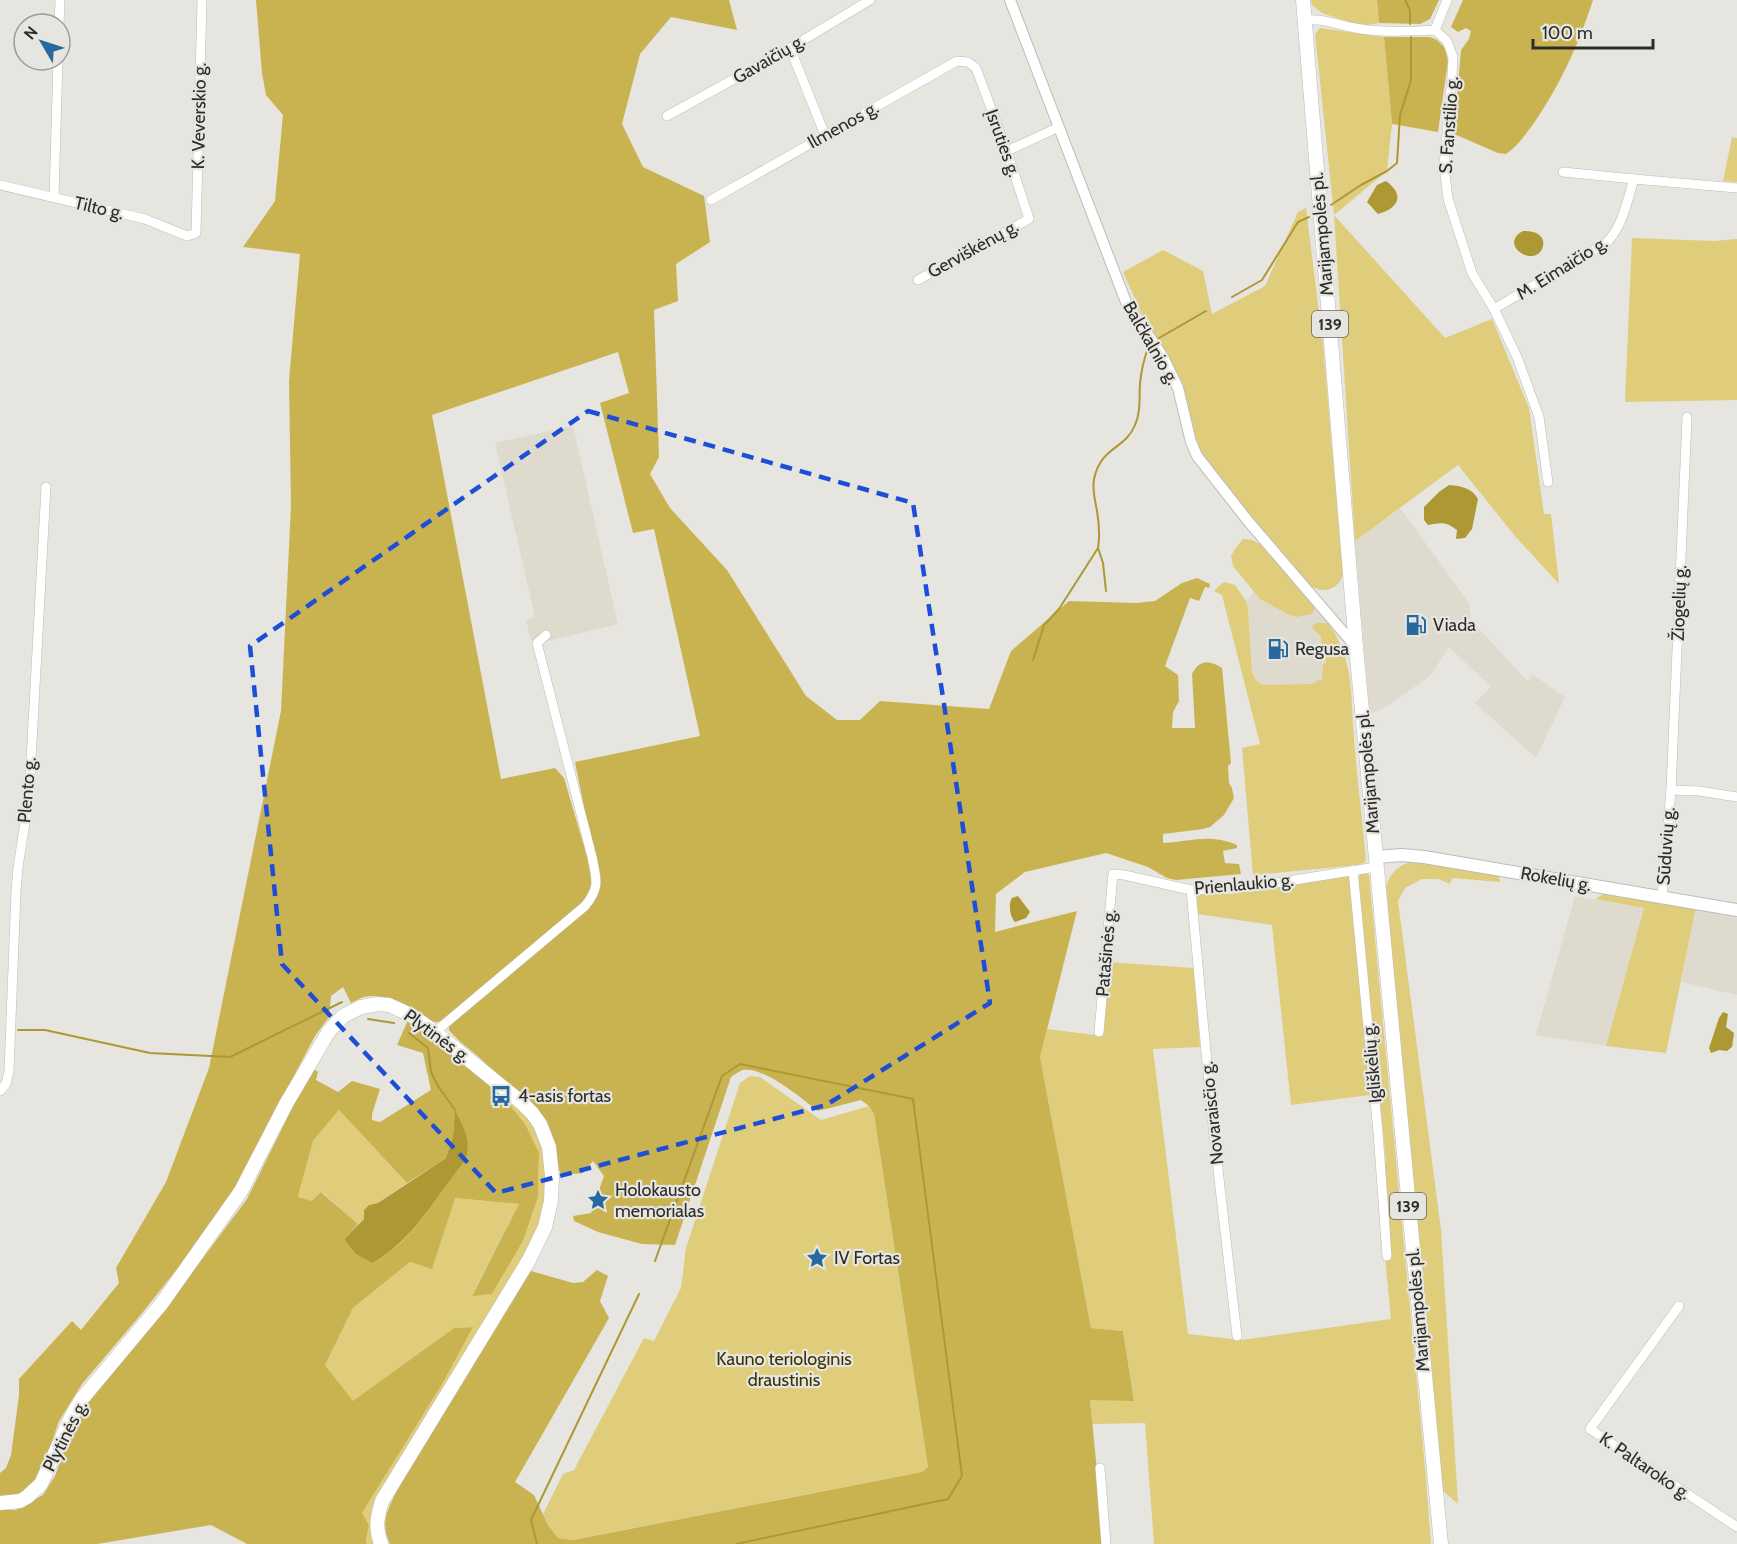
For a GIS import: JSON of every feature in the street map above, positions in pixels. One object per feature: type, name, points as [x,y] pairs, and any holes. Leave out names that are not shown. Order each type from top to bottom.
[{"type":"main road","name":"Marijampolės pl.","points":[[1303,0],[1356,647],[1441,1544]]},
{"type":"main road","name":"Rokelių g.","points":[[1376,862],[1402,855],[1424,857],[1737,910]]},
{"type":"main road","name":"Plytinės g.","points":[[0,1503],[20,1501],[41,1484],[81,1400],[162,1303],[241,1191],[286,1104],[329,1031],[338,1020],[361,1006],[389,1005],[411,1014],[435,1032],[532,1113],[540,1124],[549,1147],[552,1176],[551,1201],[545,1227],[529,1260],[382,1501],[376,1527],[381,1544]]},
{"type":"street","name":"K. Veverskio g.","points":[[196,233],[202,0]]},
{"type":"street","name":"Gavaičių g.","points":[[668,116],[870,0]]},
{"type":"street","name":"Balčkalnio g.","points":[[1010,0],[1126,302],[1163,357],[1178,388],[1191,442],[1197,456],[1248,521],[1356,647]]},
{"type":"street","points":[[1305,20],[1321,20],[1373,30],[1435,30],[1447,0]]},
{"type":"street","name":"S. Fanstilio g.","points":[[1435,30],[1447,41],[1453,57],[1444,166],[1448,199],[1472,273],[1494,309],[1517,357],[1539,417],[1548,483]]},
{"type":"street","points":[[790,48],[825,135]]},
{"type":"street","name":"Ilmenos g.","points":[[711,200],[957,62],[968,62],[976,68]]},
{"type":"street","name":"Įsruties g.","points":[[976,68],[1029,219]]},
{"type":"street","points":[[54,197],[58,72]]},
{"type":"street","points":[[1007,151],[1059,127]]},
{"type":"street","points":[[1563,172],[1737,188]]},
{"type":"street","name":"M. Eimaičio g.","points":[[1494,309],[1607,242],[1620,225],[1634,179]]},
{"type":"street","name":"Tilto g.","points":[[0,185],[145,219],[187,236],[196,233]]},
{"type":"street","name":"Gerviškėnų g.","points":[[918,280],[1029,219]]},
{"type":"street","name":"Žiogelių g.","points":[[1671,790],[1686,417]]},
{"type":"street","name":"Plento g.","points":[[0,1090],[6,1084],[9,1071],[18,867],[28,797],[46,487]]},
{"type":"street","points":[[435,1032],[585,906],[595,894],[596,880],[592,857],[537,643],[546,634]]},
{"type":"street","name":"Sūduvių g.","points":[[1662,897],[1671,790],[1737,796]]},
{"type":"street","name":"Prienlaukio g.","points":[[1113,874],[1191,890],[1250,887],[1353,870],[1376,862]]},
{"type":"street","name":"Igliškėlių g.","points":[[1353,870],[1378,1132],[1387,1256]]},
{"type":"street","name":"Patašinės g.","points":[[1100,1032],[1113,874]]},
{"type":"street","name":"Novaraisčio g.","points":[[1191,890],[1212,1117],[1237,1336]]},
{"type":"street","name":"K. Paltaroko g.","points":[[1679,1306],[1590,1429],[1737,1527]]},
{"type":"street","points":[[1100,1468],[1106,1544]]},
{"type":"highlighted area","points":[[588,411],[913,503],[990,1003],[826,1105],[496,1193],[282,964],[250,646]]},
{"type":"shaded area","points":[[256,0],[729,0],[737,30],[671,17],[640,54],[622,124],[643,167],[704,196],[710,242],[676,264],[678,301],[654,310],[659,457],[650,474],[670,508],[727,570],[806,696],[837,720],[860,720],[880,701],[989,709],[1011,651],[1069,601],[1136,603],[1155,601],[1182,583],[1197,578],[1210,584],[1209,588],[1205,587],[1199,601],[1190,598],[1165,666],[1178,675],[1179,701],[1173,712],[1172,728],[1195,728],[1192,674],[1195,669],[1205,662],[1222,668],[1231,763],[1228,766],[1229,783],[1234,798],[1224,815],[1210,827],[1163,834],[1163,843],[1200,839],[1227,841],[1237,845],[1237,848],[1223,851],[1225,863],[1239,864],[1241,874],[1176,880],[1167,878],[1148,867],[1106,853],[1025,872],[996,894],[995,932],[1077,911],[1040,1057],[1091,1328],[1123,1331],[1134,1401],[1090,1400],[1103,1544],[390,1544],[385,1523],[396,1492],[531,1271],[573,1283],[583,1282],[597,1270],[608,1276],[600,1301],[609,1318],[515,1482],[534,1495],[548,1525],[558,1538],[573,1540],[922,1472],[928,1467],[874,1114],[869,1106],[861,1100],[818,1111],[772,1078],[752,1070],[738,1072],[731,1077],[675,1245],[642,1244],[598,1232],[574,1221],[573,1216],[591,1213],[604,1176],[593,1161],[583,1173],[562,1175],[550,1129],[540,1115],[449,1030],[449,1024],[584,913],[597,897],[598,877],[575,762],[700,736],[654,529],[633,533],[600,403],[629,393],[618,352],[432,415],[501,779],[555,768],[564,778],[593,877],[584,903],[442,1021],[430,1021],[409,1006],[383,997],[364,997],[351,1003],[343,987],[331,996],[329,1017],[315,1036],[235,1187],[192,1250],[82,1384],[59,1421],[44,1465],[35,1483],[21,1494],[0,1500],[0,1473],[6,1468],[11,1455],[19,1379],[72,1321],[81,1330],[119,1283],[116,1268],[166,1182],[209,1068],[281,711],[291,506],[289,381],[300,254],[243,247],[275,201],[283,115],[266,95]]},
{"type":"shaded area","points":[[1377,0],[1439,0],[1430,19],[1420,24],[1379,23]]},
{"type":"shaded area","points":[[1463,0],[1593,0],[1582,32],[1552,94],[1534,123],[1506,154],[1498,153],[1454,134],[1461,50],[1469,39],[1471,31],[1466,28],[1458,32],[1451,27]]},
{"type":"shaded area","points":[[1384,37],[1430,37],[1445,48],[1448,61],[1438,132],[1392,124]]},
{"type":"shaded area","points":[[1386,181],[1396,191],[1397,201],[1391,208],[1378,214],[1367,202],[1377,185]]},
{"type":"shaded area","points":[[1523,231],[1538,234],[1543,240],[1542,249],[1538,254],[1525,255],[1516,247],[1514,242],[1516,236]]},
{"type":"shaded area","points":[[573,426],[618,624],[532,645],[526,620],[535,617],[495,443]]},
{"type":"shaded area","points":[[1449,485],[1466,488],[1478,499],[1472,529],[1465,538],[1456,539],[1457,530],[1450,525],[1440,523],[1428,525],[1424,520],[1424,507]]},
{"type":"shaded area","points":[[1400,508],[1469,603],[1471,620],[1528,682],[1532,674],[1565,697],[1536,758],[1475,703],[1491,687],[1449,647],[1430,676],[1384,708],[1370,714],[1355,541]]},
{"type":"shaded area","points":[[1254,592],[1260,599],[1287,614],[1312,614],[1315,608],[1328,623],[1323,622],[1312,627],[1321,637],[1322,648],[1325,649],[1326,664],[1323,664],[1323,679],[1311,684],[1262,685],[1256,680],[1252,672],[1246,601]]},
{"type":"shaded area","points":[[1018,896],[1030,912],[1026,918],[1015,922],[1010,904],[1012,898]]},
{"type":"shaded area","points":[[1575,896],[1644,908],[1606,1046],[1536,1035]]},
{"type":"shaded area","points":[[1696,907],[1737,918],[1737,995],[1681,982]]},
{"type":"shaded area","points":[[1723,1012],[1728,1014],[1726,1027],[1734,1033],[1732,1047],[1727,1051],[1719,1050],[1711,1053],[1709,1048]]},
{"type":"shaded area","points":[[408,1020],[431,1034],[496,1088],[525,1124],[539,1153],[538,1197],[523,1241],[492,1294],[472,1296],[519,1204],[455,1198],[432,1269],[410,1262],[353,1308],[325,1365],[353,1401],[454,1328],[473,1327],[441,1386],[362,1513],[369,1525],[367,1544],[247,1544],[211,1525],[97,1544],[0,1544],[0,1510],[16,1510],[43,1495],[55,1476],[76,1418],[92,1395],[168,1305],[247,1199],[312,1068],[318,1072],[316,1080],[338,1092],[352,1081],[380,1089],[372,1120],[380,1122],[431,1090],[423,1053],[397,1045]],"holes":[[[339,1110],[407,1183],[446,1158],[453,1136],[455,1112],[465,1161],[424,1217],[401,1242],[373,1263],[344,1239],[358,1224],[321,1192],[312,1201],[298,1197],[313,1141]]]},
{"type":"shaded area","points":[[455,1110],[467,1141],[465,1161],[424,1216],[401,1242],[373,1263],[356,1254],[344,1239],[364,1219],[364,1210],[446,1158],[453,1136]]},
{"type":"green space","points":[[1311,0],[1377,0],[1379,23],[1361,26],[1322,13],[1312,5]]},
{"type":"green space","points":[[1320,28],[1384,37],[1392,124],[1387,171],[1334,215],[1315,34]]},
{"type":"green space","points":[[1732,137],[1737,138],[1737,182],[1723,181]]},
{"type":"green space","points":[[1306,208],[1323,344],[1343,574],[1336,586],[1327,590],[1313,587],[1305,580],[1202,459],[1194,440],[1187,403],[1178,374],[1150,332],[1123,272],[1163,250],[1203,271],[1212,314],[1265,286],[1298,212]]},
{"type":"green space","points":[[1334,215],[1445,338],[1492,319],[1529,408],[1544,514],[1551,514],[1559,584],[1515,536],[1458,465],[1355,541]]},
{"type":"green space","points":[[1632,238],[1714,241],[1737,239],[1737,400],[1625,402]]},
{"type":"green space","points":[[1243,539],[1260,544],[1315,608],[1312,614],[1296,617],[1260,599],[1233,566],[1231,556]]},
{"type":"green space","points":[[1225,582],[1235,585],[1246,601],[1252,672],[1262,685],[1311,684],[1322,679],[1323,664],[1326,663],[1325,649],[1322,648],[1321,637],[1312,627],[1317,623],[1328,623],[1337,637],[1350,678],[1366,860],[1364,863],[1253,875],[1242,748],[1260,744],[1222,595],[1214,591]]},
{"type":"green space","points":[[1414,861],[1499,876],[1500,882],[1452,878],[1450,884],[1438,879],[1422,879],[1405,888],[1398,901],[1441,1230],[1458,1504],[1442,1490],[1386,886],[1397,869]]},
{"type":"green space","points":[[1361,873],[1369,875],[1431,1544],[1154,1544],[1145,1423],[1092,1424],[1090,1400],[1134,1400],[1123,1331],[1091,1328],[1040,1057],[1047,1029],[1103,1036],[1107,962],[1194,968],[1200,1047],[1153,1049],[1188,1334],[1241,1340],[1391,1319],[1376,1164],[1386,1162],[1358,879]]},
{"type":"green space","points":[[1347,875],[1351,879],[1370,1095],[1291,1105],[1272,925],[1198,914],[1196,898],[1200,893],[1231,894]]},
{"type":"green space","points":[[1604,894],[1696,907],[1666,1053],[1606,1046],[1644,908],[1595,899]]},
{"type":"green space","name":"Kauno teriologinis draustinis","points":[[750,1076],[760,1077],[821,1120],[869,1106],[874,1114],[928,1467],[922,1472],[572,1540],[558,1538],[543,1514],[563,1474],[574,1470],[644,1338],[654,1341],[681,1288],[686,1248],[740,1083]]},
{"type":"green space","points":[[496,1088],[523,1111],[542,1137],[547,1170],[546,1198],[537,1232],[379,1494],[377,1544],[367,1544],[369,1525],[362,1513],[441,1386],[472,1327],[454,1328],[353,1402],[325,1365],[353,1308],[410,1262],[432,1268],[454,1198],[519,1204],[472,1295],[492,1294],[523,1241],[538,1197],[539,1153]]},
{"type":"green space","points":[[339,1110],[407,1183],[378,1203],[369,1205],[364,1219],[358,1224],[322,1192],[312,1201],[298,1198],[313,1141]]},
{"type":"waterway","points":[[1405,0],[1410,10],[1410,24]]},
{"type":"waterway","points":[[1331,205],[1397,163],[1400,115],[1411,80],[1411,37]]},
{"type":"waterway","points":[[1232,297],[1262,280],[1298,222],[1309,217]]},
{"type":"waterway","points":[[1159,338],[1206,311]]},
{"type":"waterway","points":[[1033,660],[1044,625],[1059,609],[1098,548],[1099,529],[1094,479],[1102,460],[1131,433],[1135,425],[1139,410],[1141,375],[1148,348]]},
{"type":"waterway","points":[[1098,548],[1103,563],[1106,591]]},
{"type":"waterway","points":[[18,1030],[45,1030],[150,1053],[230,1057],[342,1002]]},
{"type":"waterway","points":[[368,1019],[394,1023]]},
{"type":"waterway","points":[[409,1033],[428,1048],[431,1072],[455,1110]]},
{"type":"waterway","points":[[655,1261],[722,1076],[740,1064],[913,1099],[962,1476],[948,1499],[736,1544]]},
{"type":"waterway","points":[[537,1544],[531,1520],[639,1294]]},
{"type":"place","name":"Viada","points":[[1416,625]]},
{"type":"place","name":"Regusa","points":[[1278,649]]},
{"type":"place","name":"4-asis fortas","points":[[501,1096]]},
{"type":"place","name":"Holokausto memorialas","points":[[598,1200]]},
{"type":"place","name":"IV Fortas","points":[[817,1258]]}]
